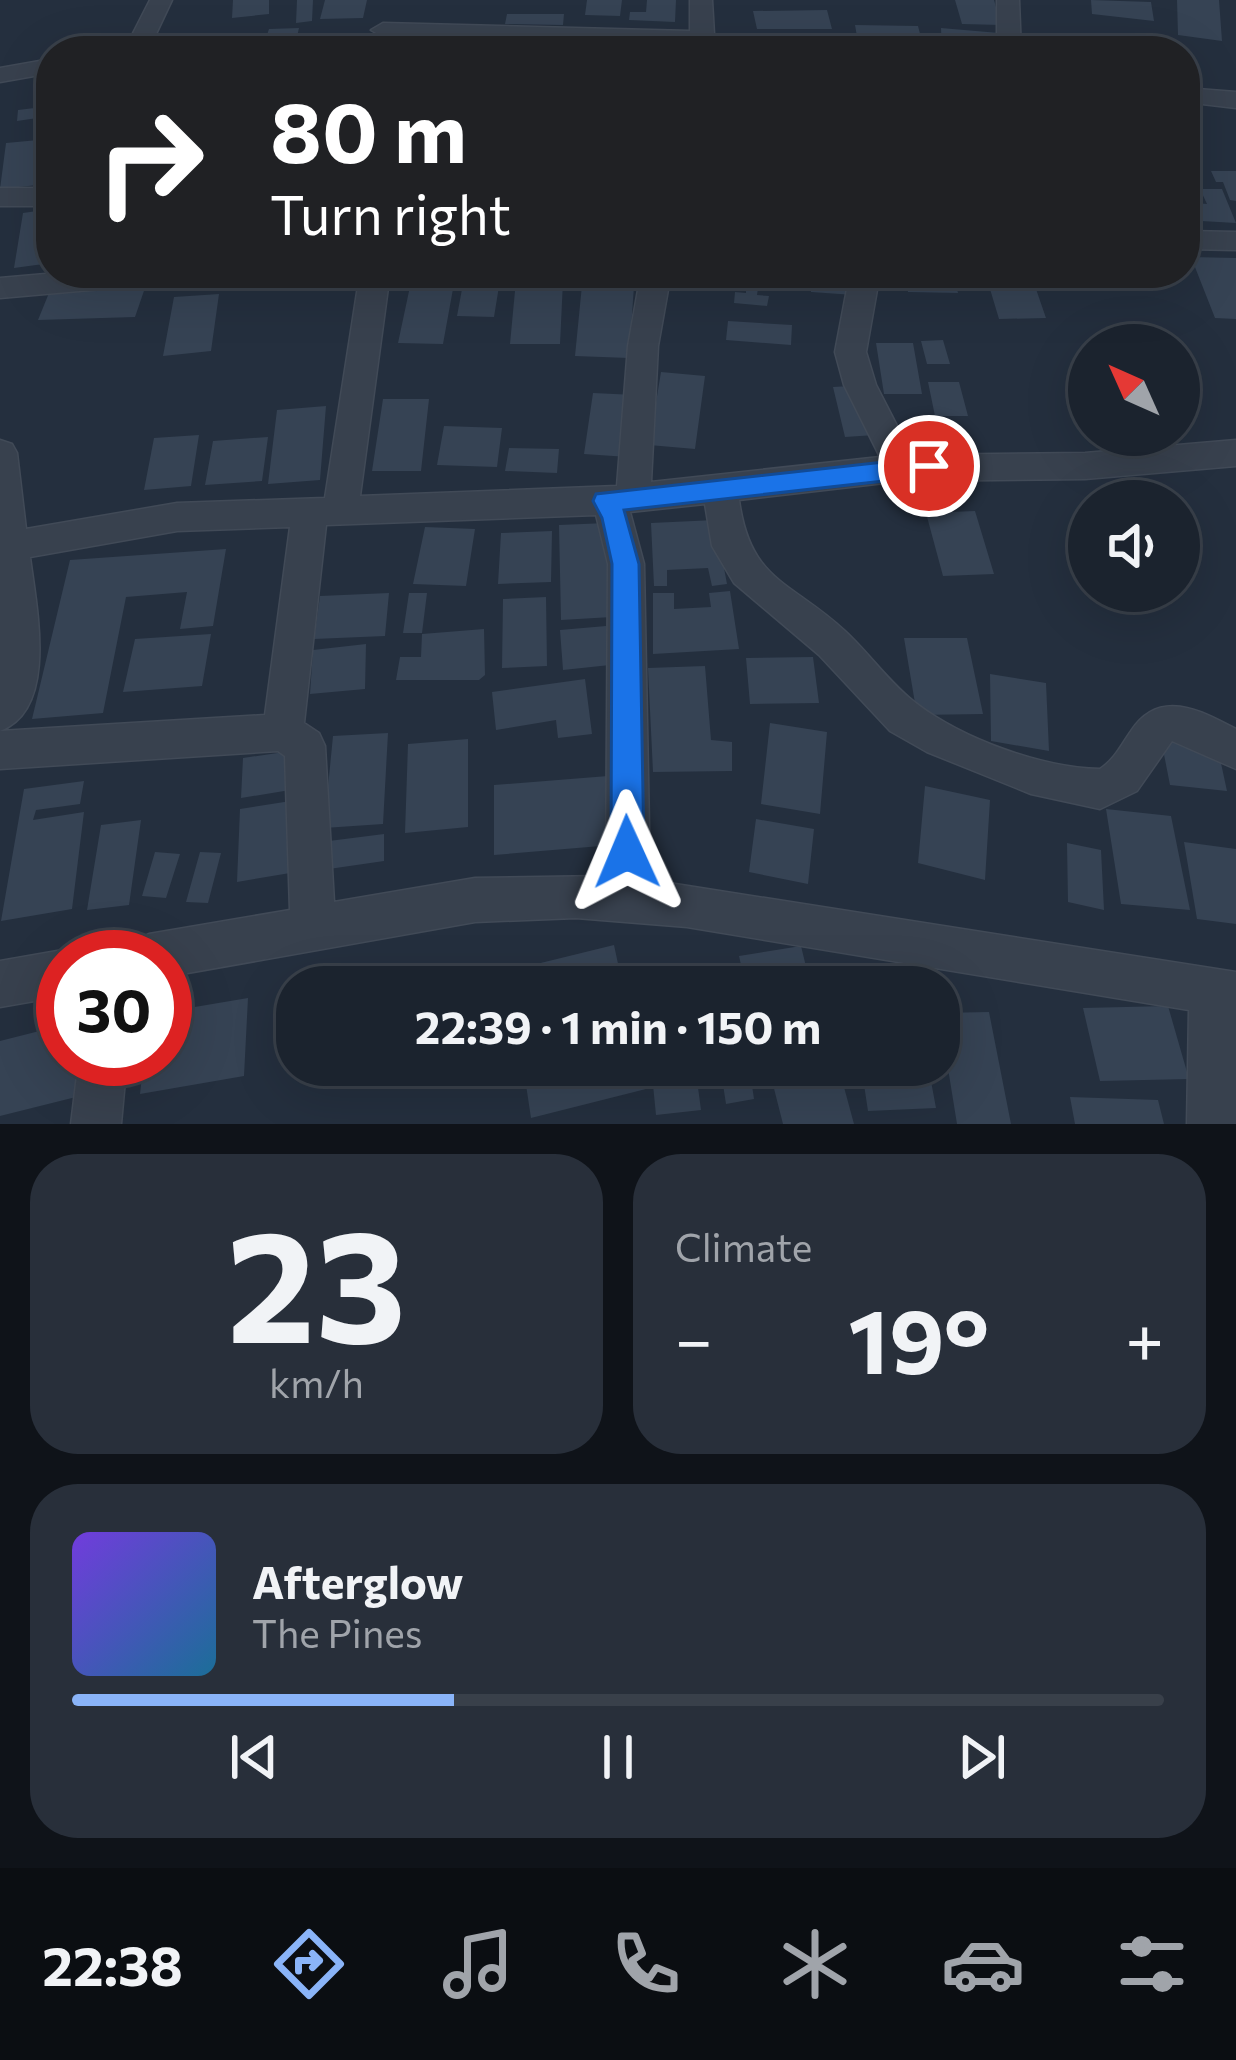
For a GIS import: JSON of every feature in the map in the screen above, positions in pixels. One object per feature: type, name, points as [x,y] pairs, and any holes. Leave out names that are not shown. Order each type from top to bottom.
[{"type":"street","points":[[143,36],[161,0]]},
{"type":"street","points":[[381,0],[383,36]]},
{"type":"street","points":[[701,0],[702,36]]},
{"type":"street","points":[[1008,0],[1009,36]]},
{"type":"street","points":[[0,75],[36,69]]},
{"type":"street","points":[[1200,96],[1236,100]]},
{"type":"street","points":[[0,197],[36,196]]},
{"type":"street","points":[[1200,240],[1236,241]]},
{"type":"street","points":[[0,288],[36,285]]},
{"type":"street","points":[[283,733],[372,288]]},
{"type":"street","points":[[628,898],[626,564],[615,517],[653,288]]},
{"type":"street","points":[[864,288],[863,306],[849,340],[854,377],[902,468]]},
{"type":"street","points":[[0,453],[5,548],[22,641],[14,695],[0,713]]},
{"type":"street","points":[[5,548],[177,517],[620,500],[902,468],[1085,466],[1236,454]]},
{"type":"street","points":[[720,491],[734,557],[752,580],[823,634],[904,718],[928,734],[1092,791],[1118,785],[1135,766],[1147,733],[1166,722],[1193,727],[1236,750]]},
{"type":"street","points":[[0,750],[283,733],[305,746],[313,925]]},
{"type":"street","points":[[192,949],[475,900],[628,898],[1012,955],[1224,993],[1212,1124]]},
{"type":"street","points":[[0,984],[36,978]]},
{"type":"street","points":[[96,1124],[100,1086]]},
{"type":"building","points":[[233,0],[269,0],[269,14],[232,18]]},
{"type":"building","points":[[297,0],[313,0],[312,21],[296,23]]},
{"type":"building","points":[[325,0],[367,0],[363,18],[320,19]]},
{"type":"building","points":[[587,0],[622,0],[620,16],[585,15]]},
{"type":"building","points":[[647,0],[676,0],[675,22],[629,20],[630,12],[646,12]]},
{"type":"building","points":[[955,0],[994,0],[1001,25],[962,24]]},
{"type":"building","points":[[1091,0],[1151,2],[1154,21],[1092,14]]},
{"type":"building","points":[[1177,0],[1219,0],[1222,41],[1178,35]]},
{"type":"building","points":[[827,10],[832,29],[757,29],[753,11]]},
{"type":"building","points":[[507,14],[564,14],[563,25],[505,24]]},
{"type":"building","points":[[855,25],[918,26],[921,36],[857,36]]},
{"type":"building","points":[[299,28],[297,36],[267,36],[269,29]]},
{"type":"building","points":[[941,28],[999,36],[941,36]]},
{"type":"building","points":[[36,108],[36,118],[17,121],[18,110]]},
{"type":"building","points":[[36,140],[36,185],[0,189],[6,143]]},
{"type":"building","points":[[1211,171],[1236,171],[1236,201],[1230,200],[1223,182],[1216,182]]},
{"type":"building","points":[[1200,189],[1222,189],[1236,223],[1201,221],[1200,203],[1207,204]]},
{"type":"building","points":[[36,211],[36,265],[14,268],[23,213]]},
{"type":"building","points":[[1200,257],[1236,258],[1236,319],[1215,318],[1200,280]]},
{"type":"building","points":[[51,288],[145,288],[135,317],[38,320]]},
{"type":"building","points":[[410,288],[453,288],[443,344],[398,343]]},
{"type":"building","points":[[462,288],[499,288],[494,317],[457,316]]},
{"type":"building","points":[[515,288],[563,288],[560,344],[510,344]]},
{"type":"building","points":[[582,288],[634,288],[629,358],[575,356]]},
{"type":"building","points":[[746,288],[758,288],[757,295],[769,296],[767,306],[734,303],[735,292],[746,293]]},
{"type":"building","points":[[811,288],[854,288],[854,295],[811,292]]},
{"type":"building","points":[[907,288],[957,288],[958,293],[908,292]]},
{"type":"building","points":[[990,289],[1036,289],[1046,318],[999,319]]},
{"type":"building","points":[[219,294],[211,351],[163,356],[174,297]]},
{"type":"building","points":[[728,321],[792,325],[791,345],[726,340]]},
{"type":"building","points":[[943,340],[950,364],[927,364],[921,341]]},
{"type":"building","points":[[876,343],[913,343],[922,394],[884,394]]},
{"type":"building","points":[[661,372],[705,376],[695,449],[649,445]]},
{"type":"building","points":[[928,382],[959,382],[968,416],[935,416]]},
{"type":"building","points":[[850,386],[856,409],[867,408],[875,435],[845,437],[833,387]]},
{"type":"building","points":[[593,393],[635,395],[628,457],[584,454]]},
{"type":"building","points":[[383,399],[429,399],[421,471],[372,471]]},
{"type":"building","points":[[326,406],[320,480],[268,484],[277,410]]},
{"type":"building","points":[[444,426],[502,428],[497,467],[437,465]]},
{"type":"building","points":[[199,435],[191,486],[144,490],[154,438]]},
{"type":"building","points":[[268,437],[262,481],[205,485],[213,441]]},
{"type":"building","points":[[509,448],[559,449],[557,473],[505,471]]},
{"type":"building","points":[[975,511],[994,574],[943,576],[926,513]]},
{"type":"building","points":[[715,520],[727,584],[712,586],[708,568],[667,570],[667,586],[654,586],[651,523]]},
{"type":"building","points":[[607,523],[612,617],[561,620],[559,525]]},
{"type":"building","points":[[425,527],[475,529],[466,586],[413,584]]},
{"type":"building","points":[[552,531],[551,582],[498,584],[501,533]]},
{"type":"building","points":[[226,549],[213,626],[180,629],[187,592],[126,597],[103,713],[32,719],[70,560]]},
{"type":"building","points":[[730,591],[739,649],[653,654],[653,593],[674,593],[674,609],[711,607],[709,593]]},
{"type":"building","points":[[389,593],[385,636],[314,639],[320,596]]},
{"type":"building","points":[[409,593],[427,593],[422,633],[403,633]]},
{"type":"building","points":[[546,597],[547,666],[502,668],[503,599]]},
{"type":"building","points":[[606,626],[610,665],[563,670],[560,630]]},
{"type":"building","points":[[484,629],[485,675],[479,680],[396,680],[400,657],[421,657],[422,634]]},
{"type":"building","points":[[211,634],[202,686],[123,692],[135,639]]},
{"type":"building","points":[[904,638],[967,638],[983,714],[917,715]]},
{"type":"building","points":[[366,644],[365,689],[310,694],[313,650]]},
{"type":"building","points":[[813,657],[819,703],[750,704],[746,658]]},
{"type":"building","points":[[705,666],[711,740],[732,742],[732,771],[653,772],[648,668]]},
{"type":"building","points":[[990,674],[1046,683],[1049,751],[991,741]]},
{"type":"building","points":[[585,679],[592,734],[558,738],[556,720],[496,730],[492,692]]},
{"type":"building","points":[[770,723],[827,732],[820,814],[761,804]]},
{"type":"building","points":[[388,733],[383,824],[324,828],[333,736]]},
{"type":"building","points":[[1160,734],[1216,740],[1227,791],[1170,785]]},
{"type":"building","points":[[468,739],[468,827],[405,833],[408,744]]},
{"type":"building","points":[[291,751],[290,790],[241,798],[243,758]]},
{"type":"building","points":[[608,776],[613,845],[494,855],[494,785]]},
{"type":"building","points":[[84,781],[80,804],[36,810],[33,820],[84,812],[72,909],[1,921],[24,789]]},
{"type":"building","points":[[925,786],[990,800],[985,880],[918,863]]},
{"type":"building","points":[[297,800],[296,872],[237,882],[240,809]]},
{"type":"building","points":[[1106,809],[1171,816],[1190,910],[1121,904]]},
{"type":"building","points":[[756,819],[814,829],[808,884],[749,872]]},
{"type":"building","points":[[141,820],[129,905],[87,910],[101,825]]},
{"type":"building","points":[[384,834],[384,861],[329,869],[329,841]]},
{"type":"building","points":[[1184,842],[1236,849],[1236,924],[1197,919]]},
{"type":"building","points":[[1067,843],[1101,850],[1104,910],[1068,902]]},
{"type":"building","points":[[155,852],[180,854],[166,898],[142,896]]},
{"type":"building","points":[[200,852],[221,853],[208,903],[186,902]]},
{"type":"building","points":[[614,945],[618,966],[528,966]]},
{"type":"building","points":[[801,946],[806,966],[741,966],[739,956]]},
{"type":"building","points":[[248,998],[244,1076],[192,1085],[192,1007]]},
{"type":"building","points":[[1168,1006],[1189,1079],[1100,1081],[1083,1008]]},
{"type":"building","points":[[989,1012],[1011,1124],[957,1124],[951,1086],[960,1086],[960,1013]]},
{"type":"building","points":[[36,1032],[36,1086],[81,1086],[80,1096],[0,1116],[0,1041]]},
{"type":"building","points":[[141,1086],[186,1086],[140,1094]]},
{"type":"building","points":[[526,1086],[645,1086],[646,1089],[531,1118]]},
{"type":"building","points":[[653,1086],[698,1086],[701,1110],[656,1115]]},
{"type":"building","points":[[723,1086],[752,1086],[754,1099],[726,1104]]},
{"type":"building","points":[[773,1086],[844,1086],[854,1124],[783,1124]]},
{"type":"building","points":[[864,1086],[932,1086],[936,1108],[868,1111]]},
{"type":"building","points":[[1070,1097],[1158,1100],[1164,1124],[1075,1124]]},
{"type":"route","points":[[627,852],[626,564],[615,517],[606,501],[929,466]]}]
